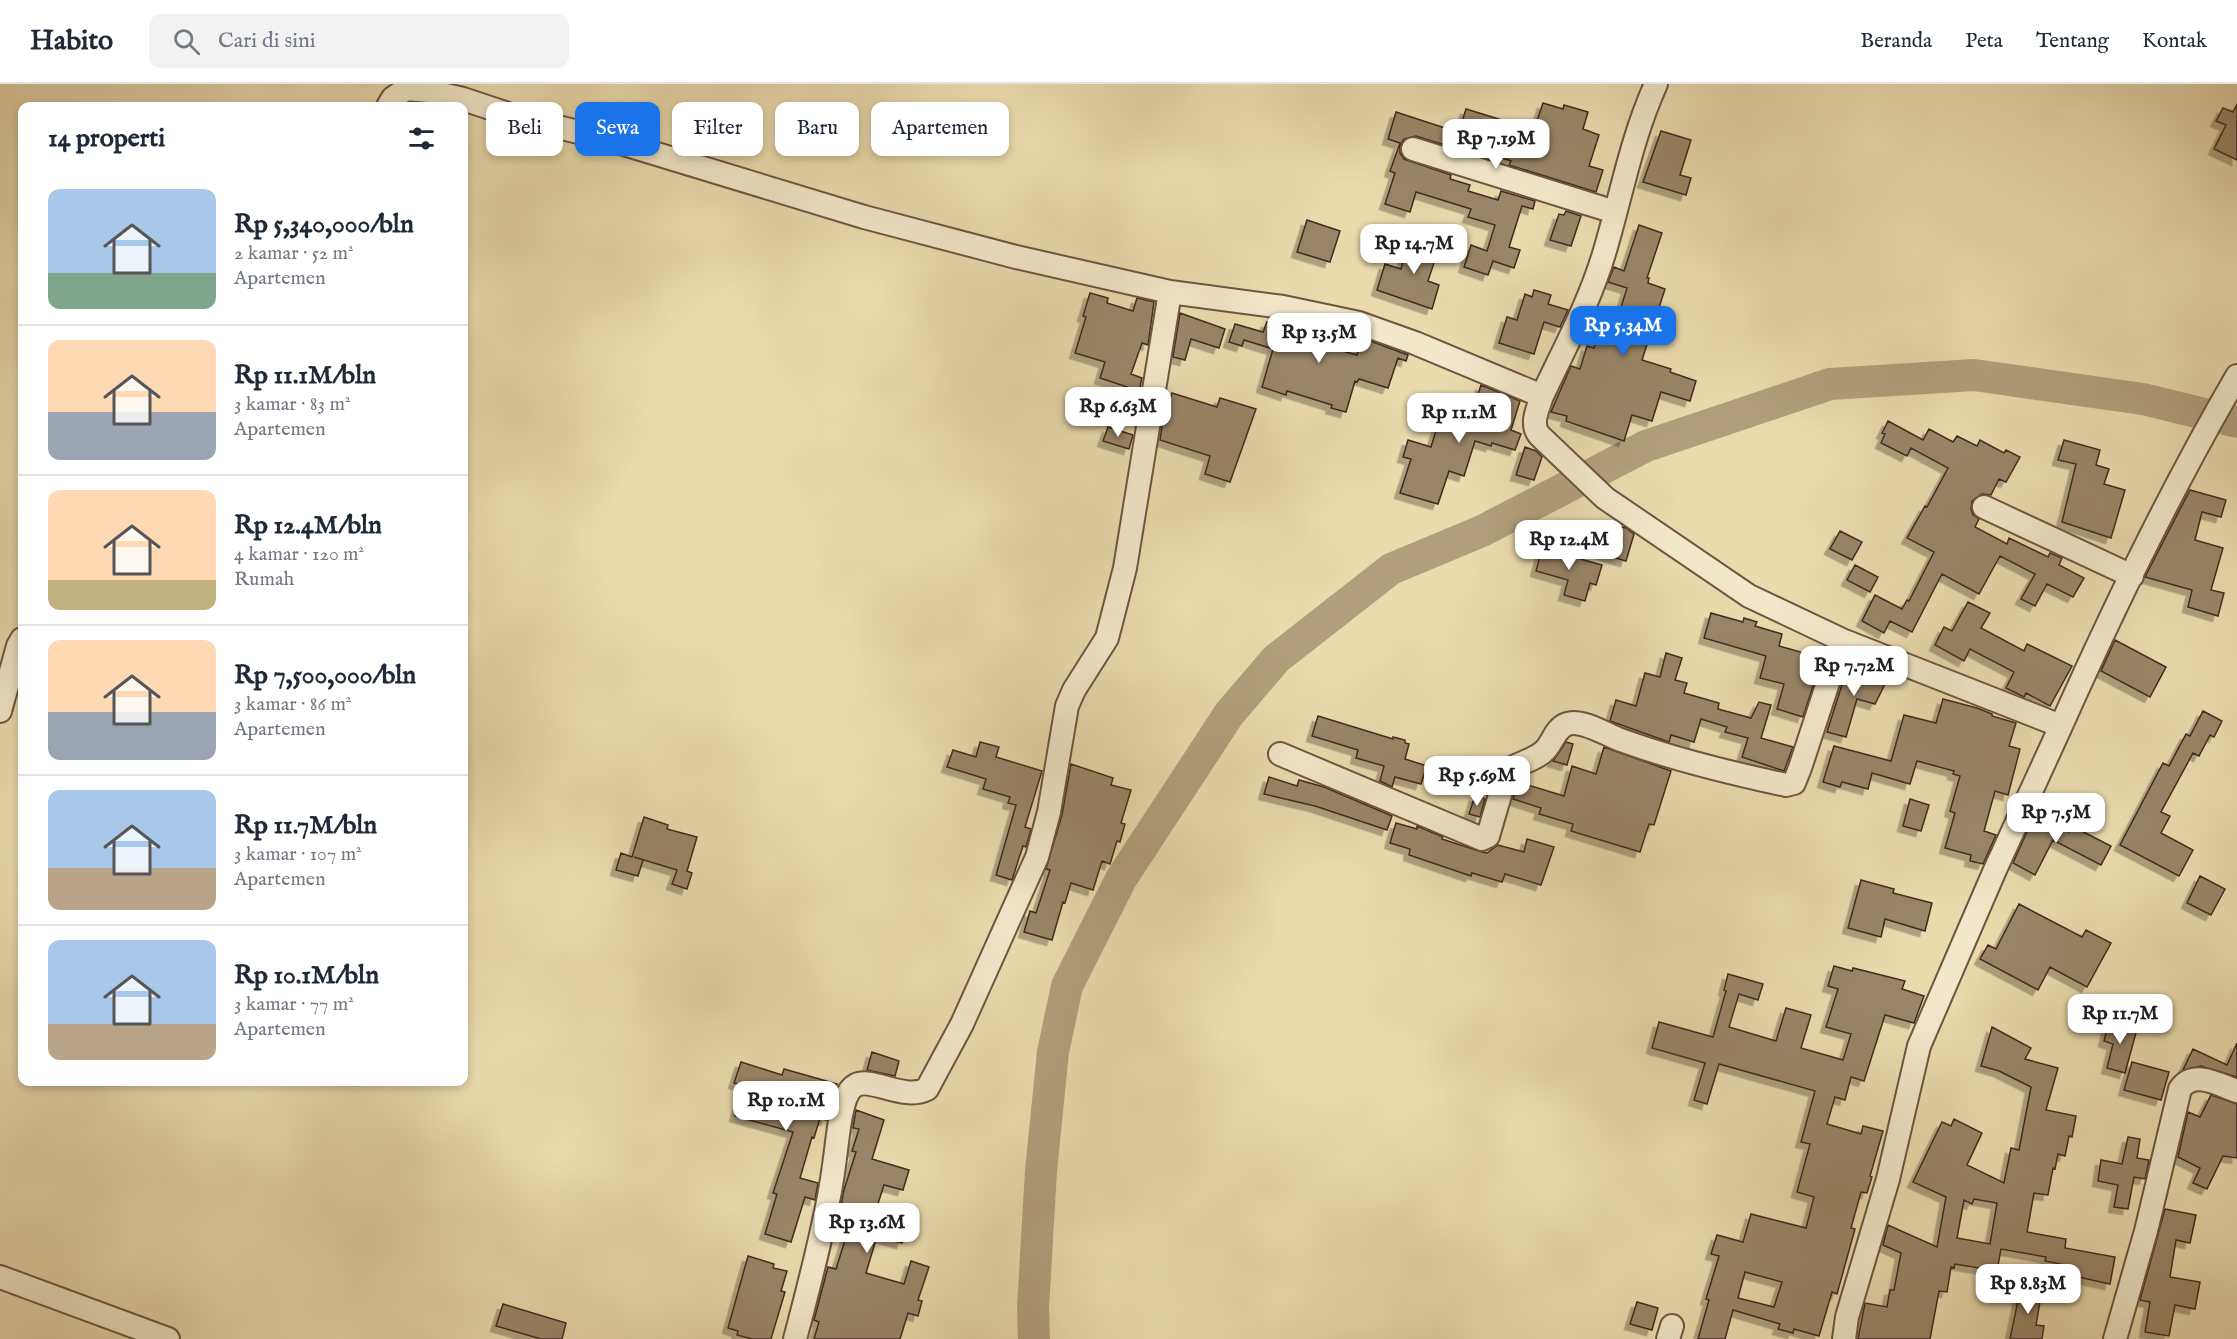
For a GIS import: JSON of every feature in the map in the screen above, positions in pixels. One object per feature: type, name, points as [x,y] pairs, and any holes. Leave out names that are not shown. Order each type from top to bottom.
[{"type":"street","points":[[1656,84],[1631,151],[1592,288],[1542,396],[1534,423],[1535,429],[1605,498],[1749,596],[1842,640],[2061,726]]},
{"type":"street","points":[[390,102],[404,87],[429,91],[463,99],[514,116],[614,141],[864,217],[1016,257],[1170,291],[1284,307],[1359,323],[1416,343],[1542,396]]},
{"type":"street","points":[[1413,149],[1615,212]]},
{"type":"street","points":[[795,1339],[819,1245],[846,1097],[858,1084],[901,1092],[918,1093],[927,1089],[962,1024],[1037,857],[1049,812],[1067,706],[1074,690],[1107,638],[1125,568],[1170,291]]},
{"type":"street","points":[[1844,1339],[1847,1317],[1887,1179],[1919,1046],[1995,870],[2091,660],[2200,439],[2237,376]]},
{"type":"street","points":[[1984,507],[2132,576]]},
{"type":"street","points":[[1280,754],[1482,840],[1488,836],[1507,771],[1544,752],[1559,728],[1568,723],[1581,724],[1680,759],[1786,785],[1794,783],[1800,768],[1842,640]]},
{"type":"street","points":[[0,711],[18,646]]},
{"type":"street","points":[[2115,1339],[2146,1231],[2180,1089],[2189,1081],[2199,1078],[2237,1091]]},
{"type":"street","points":[[0,1277],[168,1339]]},
{"type":"building","points":[[1543,103],[1563,109],[1564,105],[1588,112],[1583,129],[1599,135],[1589,166],[1603,170],[1596,192],[1509,165],[1511,161],[1482,151],[1480,156],[1416,136],[1404,139],[1400,146],[1400,153],[1404,159],[1451,175],[1450,179],[1470,185],[1468,191],[1498,200],[1501,191],[1535,201],[1533,209],[1522,206],[1509,247],[1520,250],[1514,268],[1493,261],[1488,275],[1464,267],[1471,245],[1487,251],[1495,225],[1468,217],[1471,209],[1416,192],[1410,212],[1385,204],[1395,173],[1390,171],[1400,143],[1388,139],[1396,112],[1448,129],[1450,124],[1460,128],[1466,109],[1502,120],[1495,141],[1527,151]]},
{"type":"building","points":[[2237,104],[2237,160],[2214,149],[2226,125],[2216,121],[2223,108],[2233,112]]},
{"type":"building","points":[[1661,131],[1691,140],[1680,175],[1691,178],[1686,195],[1643,182]]},
{"type":"building","points":[[1566,211],[1581,216],[1571,246],[1550,240],[1559,214],[1564,215]]},
{"type":"building","points":[[1307,220],[1340,231],[1330,262],[1297,252]]},
{"type":"building","points":[[1639,225],[1662,233],[1647,278],[1649,278],[1648,283],[1665,289],[1642,360],[1671,369],[1670,372],[1696,381],[1690,401],[1661,392],[1652,421],[1632,415],[1624,441],[1566,421],[1567,416],[1551,412],[1571,366],[1580,369],[1587,346],[1594,348],[1601,326],[1614,330],[1627,288],[1608,282],[1614,267],[1624,271]]},
{"type":"building","points":[[1422,232],[1442,238],[1428,281],[1439,285],[1432,309],[1377,290],[1385,264],[1401,269],[1404,257],[1413,260]]},
{"type":"building","points":[[1534,290],[1551,295],[1548,304],[1568,310],[1560,327],[1544,322],[1534,354],[1499,343],[1507,317],[1517,320],[1525,294],[1532,297]]},
{"type":"building","points":[[1090,293],[1108,298],[1107,303],[1133,311],[1137,298],[1154,302],[1148,345],[1142,343],[1131,374],[1142,378],[1139,391],[1100,378],[1105,362],[1075,353],[1086,317],[1083,316]]},
{"type":"building","points":[[1180,313],[1225,329],[1219,348],[1191,339],[1185,360],[1173,357]]},
{"type":"building","points":[[1267,322],[1331,342],[1329,347],[1357,355],[1362,338],[1408,355],[1406,361],[1398,358],[1388,388],[1359,379],[1355,381],[1346,412],[1331,408],[1332,405],[1287,391],[1286,395],[1262,387],[1273,349],[1244,340],[1242,346],[1229,342],[1235,324],[1263,332]]},
{"type":"building","points":[[1481,385],[1520,401],[1511,430],[1521,434],[1515,450],[1475,441],[1464,476],[1449,471],[1438,504],[1400,493],[1411,459],[1403,457],[1408,440],[1431,447],[1441,414],[1469,422]]},
{"type":"building","points":[[1172,393],[1217,407],[1220,398],[1256,409],[1230,482],[1205,474],[1210,456],[1160,440],[1163,420]]},
{"type":"building","points":[[1888,421],[1923,440],[1929,429],[1953,442],[1957,436],[1977,446],[1980,440],[2004,453],[2006,450],[2020,457],[2006,482],[1999,479],[1991,495],[1982,494],[1972,501],[1973,515],[1979,519],[1975,527],[2007,544],[2009,538],[2048,557],[2050,553],[2062,558],[2059,565],[2084,578],[2073,597],[2047,584],[2035,606],[2021,599],[2035,574],[2000,556],[1979,594],[1942,574],[1912,632],[1890,621],[1884,633],[1862,621],[1875,595],[1902,609],[1907,600],[1909,601],[1934,552],[1907,538],[1948,468],[1911,448],[1907,456],[1881,443],[1885,434],[1882,433]]},
{"type":"building","points":[[1108,427],[1133,435],[1129,449],[1103,441]]},
{"type":"building","points":[[2064,440],[2100,450],[2096,465],[2109,469],[2104,484],[2125,490],[2111,538],[2062,522],[2076,464],[2058,460]]},
{"type":"building","points":[[1525,447],[1536,451],[1542,457],[1534,480],[1516,475]]},
{"type":"building","points":[[2190,490],[2226,500],[2221,517],[2202,512],[2195,540],[2223,548],[2211,590],[2224,593],[2218,616],[2188,607],[2192,590],[2145,577]]},
{"type":"building","points":[[1610,524],[1626,528],[1634,534],[1626,561],[1602,554]]},
{"type":"building","points":[[1840,531],[1862,542],[1852,560],[1830,549]]},
{"type":"building","points":[[1543,545],[1567,552],[1566,555],[1602,565],[1596,585],[1590,583],[1585,601],[1564,595],[1568,580],[1536,571]]},
{"type":"building","points":[[1855,565],[1878,577],[1870,592],[1847,580]]},
{"type":"building","points":[[1968,602],[1990,613],[1981,628],[2024,651],[2027,644],[2072,666],[2050,706],[2026,693],[2024,697],[2006,688],[2014,672],[1970,649],[1964,661],[1935,645],[1944,627],[1952,631]]},
{"type":"building","points":[[1711,613],[1743,622],[1744,618],[1757,622],[1755,626],[1782,634],[1779,646],[1822,658],[1803,717],[1777,709],[1784,684],[1760,678],[1766,656],[1704,638]]},
{"type":"building","points":[[2115,640],[2166,667],[2150,697],[2101,671]]},
{"type":"building","points":[[1666,653],[1682,658],[1675,680],[1687,683],[1684,693],[1719,703],[1718,709],[1751,718],[1759,702],[1771,705],[1761,738],[1793,747],[1784,771],[1742,757],[1748,738],[1725,732],[1727,727],[1701,719],[1694,742],[1671,735],[1669,742],[1610,721],[1616,700],[1636,706],[1645,673],[1660,677]]},
{"type":"building","points":[[1848,666],[1888,678],[1875,704],[1857,699],[1846,737],[1827,732]]},
{"type":"building","points":[[1943,699],[1977,708],[1992,716],[2016,723],[2009,746],[2020,749],[2008,795],[1995,791],[1984,831],[1996,835],[1983,864],[1970,861],[1971,855],[1945,848],[1955,813],[1950,811],[1960,776],[1953,774],[1954,771],[1917,761],[1910,784],[1872,773],[1868,789],[1842,782],[1840,787],[1823,782],[1834,746],[1891,761],[1904,715],[1936,723]]},
{"type":"building","points":[[2203,711],[2222,721],[2214,737],[2210,735],[2199,756],[2193,753],[2161,812],[2170,816],[2161,833],[2193,850],[2179,876],[2120,845],[2163,763],[2169,766],[2186,734],[2190,736]]},
{"type":"building","points":[[1318,716],[1393,739],[1393,737],[1405,740],[1405,743],[1409,744],[1405,759],[1427,766],[1421,784],[1395,777],[1392,787],[1380,781],[1384,766],[1356,758],[1358,750],[1312,736]]},
{"type":"building","points":[[980,742],[999,747],[996,757],[1042,771],[1025,827],[1031,829],[1012,880],[996,875],[1016,805],[1008,803],[1010,797],[983,789],[986,779],[947,767],[953,750],[976,757]]},
{"type":"building","points":[[1566,742],[1573,744],[1567,765],[1553,761]]},
{"type":"building","points":[[1604,747],[1671,771],[1654,825],[1649,824],[1640,852],[1571,831],[1573,824],[1539,814],[1541,808],[1513,799],[1518,782],[1564,796],[1572,766],[1596,774]]},
{"type":"building","points":[[1071,764],[1113,778],[1111,785],[1131,790],[1121,823],[1125,824],[1120,842],[1117,841],[1110,864],[1102,861],[1093,890],[1071,883],[1052,940],[1024,932],[1030,911],[1036,913],[1050,870],[1046,869],[1062,815]]},
{"type":"building","points":[[1269,777],[1297,786],[1299,780],[1324,787],[1392,816],[1387,830],[1315,806],[1264,794]]},
{"type":"building","points":[[1475,796],[1485,799],[1480,817],[1469,814]]},
{"type":"building","points":[[1910,799],[1929,805],[1921,831],[1903,826]]},
{"type":"building","points":[[2035,814],[2069,832],[2072,826],[2111,846],[2101,865],[2053,840],[2035,875],[2013,863]]},
{"type":"building","points":[[644,817],[668,825],[667,829],[697,837],[687,871],[692,873],[687,889],[672,884],[677,870],[634,857],[643,860],[638,876],[616,870],[621,853],[632,857]]},
{"type":"building","points":[[1396,823],[1417,829],[1417,826],[1443,837],[1442,839],[1487,853],[1498,845],[1524,852],[1527,839],[1554,847],[1541,885],[1505,874],[1502,882],[1472,873],[1471,876],[1409,855],[1410,849],[1390,843]]},
{"type":"building","points":[[2200,876],[2225,889],[2211,915],[2187,903]]},
{"type":"building","points":[[1861,880],[1894,889],[1893,893],[1932,903],[1925,931],[1885,919],[1881,937],[1848,928]]},
{"type":"building","points":[[2019,904],[2082,937],[2086,930],[2111,943],[2087,987],[2050,967],[2038,990],[1980,959],[1988,945],[1996,949]]},
{"type":"building","points":[[1834,966],[1852,971],[1853,968],[1905,981],[1902,989],[1924,996],[1914,1023],[1885,1015],[1864,1081],[1851,1077],[1845,1100],[1835,1097],[1827,1124],[1861,1134],[1863,1126],[1883,1131],[1867,1193],[1861,1192],[1851,1228],[1855,1229],[1837,1294],[1832,1292],[1819,1336],[1794,1329],[1793,1333],[1778,1329],[1780,1324],[1733,1310],[1725,1339],[1698,1339],[1709,1300],[1706,1299],[1719,1256],[1711,1254],[1717,1235],[1743,1242],[1751,1214],[1806,1228],[1814,1197],[1797,1192],[1810,1144],[1801,1142],[1815,1091],[1719,1064],[1707,1104],[1694,1100],[1705,1063],[1652,1048],[1659,1022],[1713,1037],[1726,991],[1724,990],[1728,974],[1763,984],[1758,1000],[1739,994],[1729,1027],[1776,1041],[1786,1008],[1811,1015],[1801,1048],[1843,1060],[1851,1034],[1826,1027],[1838,989],[1828,986]],"holes":[[[1745,1272],[1782,1282],[1774,1307],[1738,1298]]]},
{"type":"building","points":[[2109,1021],[2137,1029],[2125,1073],[2107,1068],[2113,1044],[2104,1041]]},
{"type":"building","points":[[1992,1027],[2031,1048],[2025,1059],[2058,1068],[2046,1110],[2076,1116],[2065,1156],[2058,1154],[2055,1169],[2053,1168],[2048,1195],[2034,1193],[2027,1232],[2066,1239],[2065,1248],[2115,1257],[2110,1284],[2069,1275],[2070,1266],[2045,1261],[2046,1257],[2001,1249],[1997,1271],[1955,1264],[1954,1268],[1951,1267],[1947,1292],[1939,1291],[1930,1339],[1858,1339],[1865,1303],[1887,1307],[1890,1290],[1894,1290],[1901,1253],[1883,1245],[1888,1225],[1937,1247],[1946,1197],[1913,1182],[1942,1122],[1951,1126],[1954,1119],[1982,1133],[1967,1165],[2004,1183],[2011,1148],[2019,1150],[2031,1087],[1999,1071],[1981,1066]],"holes":[[[1974,1199],[1997,1203],[1990,1244],[1957,1238],[1964,1200],[1972,1204]]]},
{"type":"building","points":[[2237,1043],[2237,1077],[2201,1066],[2183,1070],[2193,1049],[2227,1065]]},
{"type":"building","points":[[872,1052],[899,1061],[895,1076],[867,1070]]},
{"type":"building","points":[[741,1062],[782,1075],[784,1069],[837,1084],[826,1120],[820,1118],[814,1138],[812,1137],[800,1178],[818,1183],[815,1200],[805,1197],[791,1242],[765,1234],[777,1194],[773,1193],[793,1132],[735,1116],[744,1086],[734,1083]]},
{"type":"building","points":[[2132,1062],[2169,1072],[2161,1100],[2124,1090]]},
{"type":"building","points":[[2211,1095],[2237,1104],[2237,1158],[2223,1156],[2207,1189],[2193,1183],[2200,1168],[2178,1157],[2188,1112],[2200,1117]]},
{"type":"building","points":[[856,1110],[884,1120],[872,1159],[909,1170],[903,1190],[884,1185],[874,1216],[907,1226],[902,1243],[877,1236],[866,1273],[904,1284],[911,1261],[929,1267],[918,1300],[922,1301],[918,1316],[908,1313],[900,1339],[814,1339],[819,1322],[814,1320],[828,1267],[836,1269],[850,1224],[838,1221],[844,1190],[856,1152],[852,1151],[859,1129],[853,1128]]},
{"type":"building","points":[[2128,1137],[2140,1139],[2137,1158],[2149,1160],[2145,1179],[2134,1177],[2128,1209],[2114,1207],[2118,1185],[2098,1181],[2101,1160],[2122,1164]]},
{"type":"building","points":[[2165,1209],[2196,1215],[2190,1243],[2176,1240],[2170,1277],[2200,1282],[2195,1309],[2175,1305],[2169,1336],[2145,1332],[2150,1302],[2140,1300]]},
{"type":"building","points":[[748,1256],[774,1264],[773,1268],[787,1271],[781,1291],[785,1292],[771,1339],[752,1339],[737,1335],[738,1331],[728,1328]]},
{"type":"building","points":[[2021,1286],[2042,1290],[2036,1325],[2044,1326],[2042,1339],[2010,1339]]},
{"type":"building","points":[[1637,1302],[1658,1308],[1652,1330],[1630,1324]]},
{"type":"building","points":[[503,1304],[566,1323],[562,1339],[541,1339],[496,1326]]},
{"type":"waterway","points":[[1034,1339],[1033,1307],[1041,1171],[1053,1052],[1067,986],[1121,879],[1229,714],[1276,659],[1391,569],[1482,531],[1646,446],[1830,384],[1974,375],[2143,399],[2237,422]]}]
